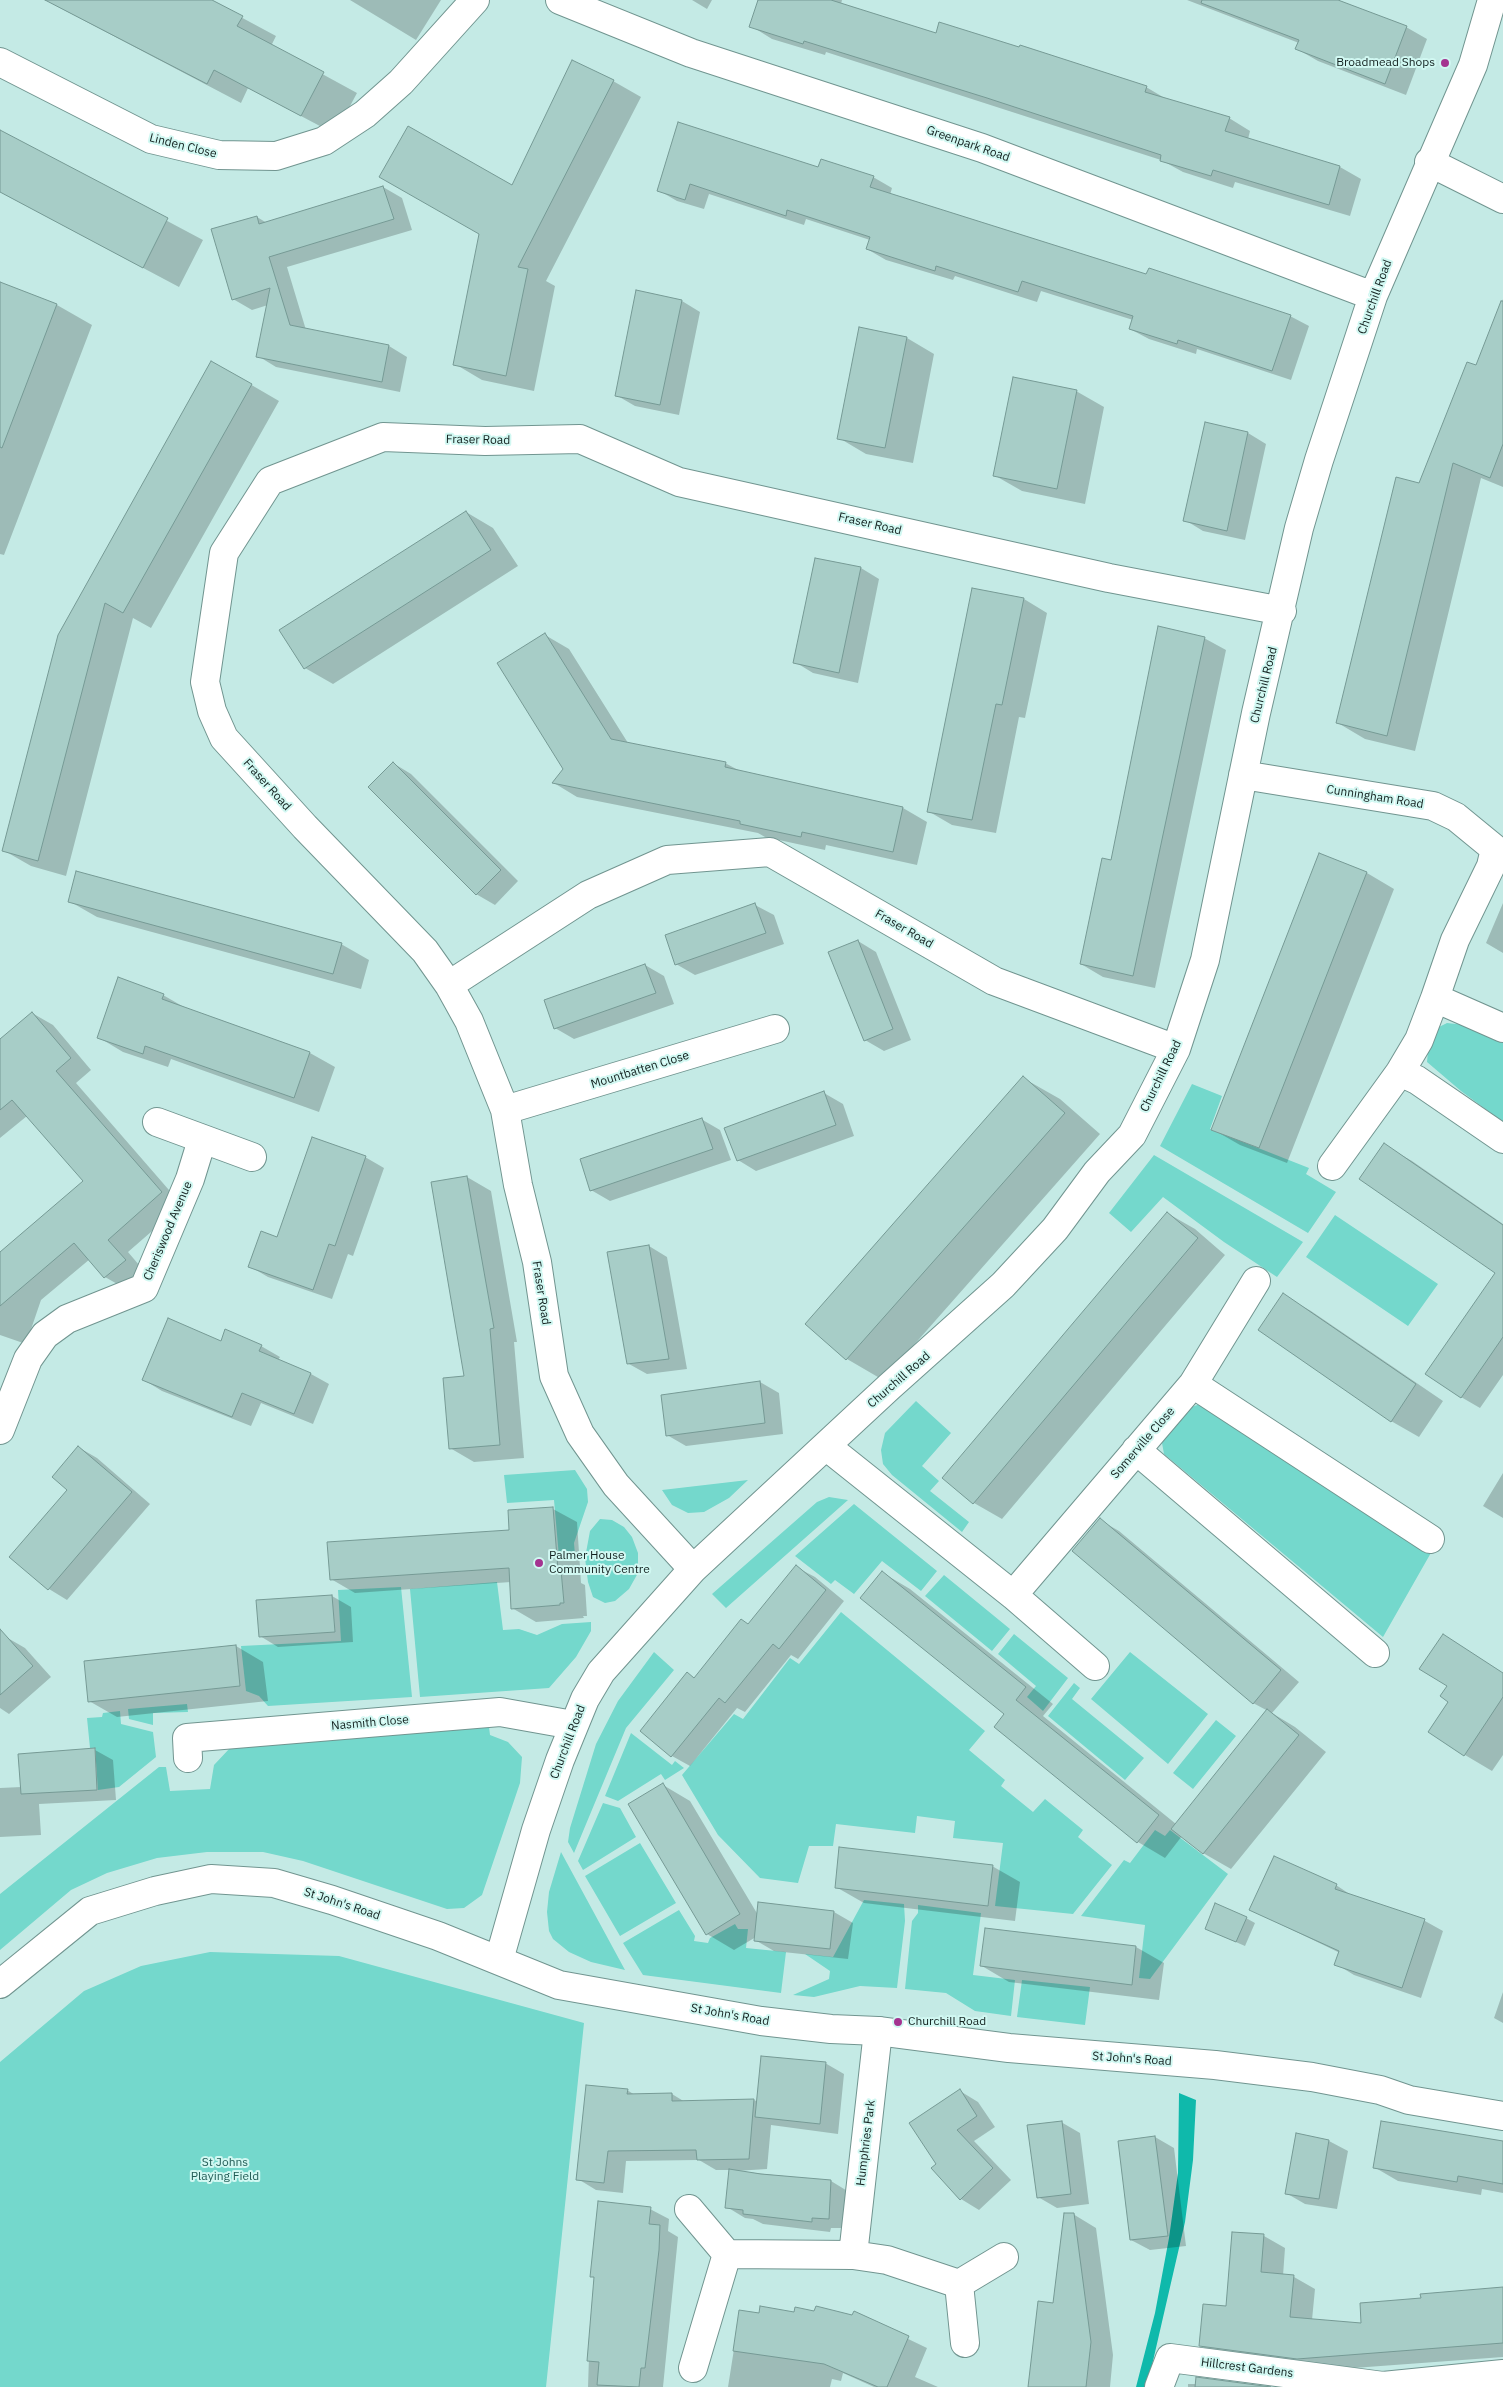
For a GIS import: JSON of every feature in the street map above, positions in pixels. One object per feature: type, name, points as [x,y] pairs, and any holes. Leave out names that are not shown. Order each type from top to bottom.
[{"type":"street","name":"Linden Close","points":[[0,62],[151,139],[219,155],[276,156],[324,141],[365,114],[401,82],[475,0]]},
{"type":"street","name":"Greenpark Road","points":[[560,0],[691,52],[982,148],[1373,296]]},
{"type":"street","name":"Churchill Road","points":[[499,1960],[536,1830],[573,1725],[584,1699],[601,1672],[694,1569],[889,1387],[1003,1285],[1055,1229],[1096,1172],[1132,1134],[1176,1050],[1205,960],[1243,775],[1282,611],[1299,528],[1319,460],[1373,296],[1429,162],[1473,65],[1490,1]]},
{"type":"street","points":[[1429,162],[1503,199]]},
{"type":"street","name":"Fraser Road","points":[[694,1569],[616,1485],[580,1434],[554,1376],[537,1262],[518,1185],[505,1110],[469,1021],[449,985],[425,950],[305,827],[224,738],[212,710],[205,682],[224,553],[270,481],[383,437],[485,441],[580,439],[679,482],[1109,578],[1282,611]]},
{"type":"street","name":"Cunningham Road","points":[[1243,775],[1432,806],[1456,817],[1499,849],[1455,940],[1419,1040],[1400,1072],[1332,1166]]},
{"type":"street","name":"Fraser Road","points":[[449,985],[588,895],[667,860],[770,852],[994,980],[1176,1050]]},
{"type":"street","points":[[1435,998],[1503,1028]]},
{"type":"street","name":"Mountbatten Close","points":[[505,1110],[775,1029]]},
{"type":"street","points":[[1400,1072],[1417,1080],[1503,1139]]},
{"type":"street","points":[[157,1122],[252,1157]]},
{"type":"street","name":"Cheriswood Avenue","points":[[0,1430],[5,1399],[28,1359],[45,1335],[67,1319],[144,1288],[190,1179],[202,1140]]},
{"type":"street","name":"Somerville Close","points":[[1013,1595],[1194,1384],[1256,1281]]},
{"type":"street","points":[[1194,1384],[1430,1539]]},
{"type":"street","points":[[826,1446],[1013,1595],[1095,1666]]},
{"type":"street","points":[[1136,1450],[1375,1653]]},
{"type":"street","name":"Nasmith Close","points":[[188,1758],[186,1738],[196,1737],[500,1712],[573,1725]]},
{"type":"street","name":"St John's Road","points":[[0,1984],[90,1911],[155,1891],[210,1879],[274,1883],[368,1912],[559,1984],[761,2021],[831,2030],[878,2031],[1009,2048],[1215,2065],[1312,2077],[1380,2090],[1409,2100],[1503,2116]]},
{"type":"street","name":"Humphries Park","points":[[853,2255],[878,2031]]},
{"type":"street","points":[[689,2209],[727,2254],[853,2255],[887,2260],[958,2284],[1004,2257]]},
{"type":"street","points":[[693,2368],[727,2254]]},
{"type":"street","points":[[958,2284],[965,2343]]},
{"type":"street","name":"Hillcrest Gardens","points":[[1159,2387],[1170,2358],[1383,2387],[1503,2374]]},
{"type":"green space","points":[[1447,1023],[1465,1025],[1503,1043],[1503,1122],[1461,1091],[1427,1062],[1428,1051],[1437,1028]]},
{"type":"green space","points":[[1192,1084],[1222,1096],[1210,1129],[1309,1168],[1306,1174],[1336,1192],[1308,1233],[1160,1146]]},
{"type":"green space","points":[[1154,1155],[1303,1242],[1277,1277],[1224,1242],[1163,1197],[1131,1232],[1109,1213]]},
{"type":"green space","points":[[1335,1215],[1438,1284],[1408,1326],[1306,1257]]},
{"type":"green space","points":[[916,1401],[951,1433],[922,1466],[939,1481],[930,1491],[969,1522],[962,1532],[892,1475],[883,1464],[881,1450],[885,1433]]},
{"type":"green space","points":[[1200,1404],[1432,1551],[1383,1637],[1164,1454],[1162,1443],[1170,1428],[1189,1408]]},
{"type":"green space","points":[[575,1470],[587,1489],[588,1502],[574,1543],[575,1555],[559,1557],[554,1500],[507,1503],[504,1475]]},
{"type":"green space","points":[[748,1480],[729,1498],[704,1512],[688,1513],[672,1505],[662,1490]]},
{"type":"green space","points":[[829,1497],[848,1500],[726,1608],[712,1594],[817,1502]]},
{"type":"green space","points":[[854,1504],[937,1571],[921,1591],[882,1561],[854,1594],[835,1580],[831,1584],[795,1556]]},
{"type":"green space","points":[[600,1519],[612,1520],[624,1527],[632,1537],[638,1553],[638,1573],[629,1589],[615,1601],[605,1603],[593,1597],[588,1582],[585,1558],[590,1531]]},
{"type":"green space","points":[[944,1575],[1010,1629],[992,1651],[925,1596]]},
{"type":"green space","points":[[497,1582],[503,1630],[519,1629],[537,1635],[562,1624],[591,1622],[591,1631],[576,1657],[549,1688],[420,1697],[410,1589]]},
{"type":"green space","points":[[401,1587],[412,1697],[268,1706],[259,1696],[246,1691],[241,1646],[341,1641],[338,1590]]},
{"type":"green space","points":[[841,1612],[985,1731],[969,1750],[1005,1780],[1001,1786],[1033,1812],[1045,1799],[1083,1830],[1078,1837],[1112,1865],[1073,1914],[995,1906],[1003,1843],[953,1838],[955,1821],[917,1816],[915,1833],[836,1824],[833,1846],[809,1846],[798,1883],[760,1878],[718,1835],[682,1775],[734,1714],[743,1719],[790,1658],[799,1664]]},
{"type":"green space","points":[[1014,1634],[1068,1678],[1043,1711],[1027,1697],[1036,1686],[998,1654]]},
{"type":"green space","points":[[654,1652],[674,1670],[626,1728],[574,1853],[568,1842],[570,1828],[596,1744],[618,1701]]},
{"type":"green space","points":[[1130,1652],[1208,1714],[1168,1764],[1091,1699]]},
{"type":"green space","points":[[1074,1683],[1080,1688],[1072,1699],[1144,1758],[1125,1780],[1048,1716]]},
{"type":"green space","points":[[187,1704],[188,1712],[153,1713],[153,1725],[129,1719],[128,1709]]},
{"type":"green space","points":[[120,1711],[121,1724],[153,1732],[156,1757],[119,1787],[98,1790],[95,1748],[90,1748],[87,1718],[102,1717],[103,1713]]},
{"type":"green space","points":[[1216,1720],[1236,1736],[1193,1789],[1173,1773]]},
{"type":"green space","points":[[489,1727],[490,1735],[508,1742],[522,1757],[520,1783],[482,1895],[464,1908],[447,1909],[303,1861],[263,1852],[207,1852],[157,1858],[107,1873],[71,1890],[0,1950],[0,1894],[159,1767],[166,1767],[170,1791],[210,1789],[214,1765],[230,1748],[253,1743]]},
{"type":"green space","points":[[631,1733],[672,1765],[675,1761],[684,1768],[665,1780],[661,1774],[618,1801],[605,1796]]},
{"type":"green space","points":[[603,1803],[620,1808],[636,1837],[583,1870],[578,1861]]},
{"type":"green space","points":[[1155,1830],[1165,1836],[1170,1830],[1228,1874],[1150,1979],[1139,1978],[1145,1925],[1081,1916],[1124,1860],[1130,1863]]},
{"type":"green space","points":[[640,1843],[676,1903],[620,1936],[585,1876]]},
{"type":"green space","points":[[561,1852],[625,1970],[591,1962],[569,1952],[553,1939],[549,1931],[547,1912],[549,1892]]},
{"type":"green space","points":[[864,1900],[904,1904],[905,1921],[897,1988],[860,1986],[814,1997],[793,1995],[829,1979],[830,1971],[805,1954],[833,1957]]},
{"type":"green space","points":[[918,1905],[981,1913],[973,1975],[1015,1980],[1011,2016],[975,2011],[946,1993],[905,1989],[912,1921],[918,1913]]},
{"type":"green space","points":[[679,1910],[695,1936],[694,1941],[708,1943],[710,1938],[735,1924],[738,1929],[748,1929],[746,1948],[786,1952],[781,1993],[643,1975],[623,1943]]},
{"type":"green space","name":"St Johns Playing Field","points":[[210,1952],[339,1956],[584,2023],[546,2387],[0,2387],[0,2062],[84,1991],[141,1966]]},
{"type":"green space","points":[[1022,1980],[1090,1987],[1085,2025],[1017,2017]]},
{"type":"green space","points":[[1179,2093],[1196,2100],[1193,2160],[1185,2222],[1147,2387],[1136,2387],[1155,2313],[1169,2238],[1178,2173]]},
{"type":"building","points":[[45,0],[212,0],[243,16],[237,26],[324,72],[301,116],[214,70],[207,84]]},
{"type":"building","points":[[758,0],[831,0],[936,33],[939,22],[1019,47],[1020,45],[1147,86],[1145,92],[1230,117],[1225,131],[1340,166],[1329,205],[1213,170],[1211,176],[1160,161],[1161,155],[987,98],[804,41],[803,44],[749,27]]},
{"type":"building","points":[[1202,0],[1338,0],[1407,26],[1385,84],[1295,49],[1299,40],[1201,3]]},
{"type":"building","points":[[572,60],[614,80],[518,267],[528,269],[506,376],[453,365],[479,234],[379,177],[408,126],[512,185]]},
{"type":"building","points":[[678,122],[818,167],[821,159],[874,176],[870,187],[1146,274],[1149,268],[1291,315],[1272,371],[1178,340],[1177,344],[1129,329],[1133,316],[1022,281],[1018,292],[936,266],[935,271],[866,249],[870,237],[787,210],[786,216],[690,184],[685,200],[657,191]]},
{"type":"building","points":[[0,130],[168,218],[143,268],[0,192]]},
{"type":"building","points":[[383,186],[394,219],[269,257],[290,325],[389,345],[382,382],[256,357],[270,288],[232,300],[211,229],[257,216],[259,224]]},
{"type":"building","points":[[0,282],[57,304],[2,448],[0,447]]},
{"type":"building","points":[[636,290],[682,300],[660,405],[615,396]]},
{"type":"building","points":[[1501,301],[1503,301],[1503,444],[1490,478],[1453,463],[1387,736],[1336,723],[1396,477],[1419,483],[1467,362],[1476,365]]},
{"type":"building","points":[[859,327],[907,337],[885,448],[837,439]]},
{"type":"building","points":[[211,361],[252,384],[123,613],[105,603],[38,861],[2,851],[58,635]]},
{"type":"building","points":[[1013,377],[1077,390],[1057,489],[993,476]]},
{"type":"building","points":[[1205,422],[1248,432],[1227,531],[1183,521]]},
{"type":"building","points":[[466,511],[491,550],[304,669],[279,630]]},
{"type":"building","points":[[815,558],[861,567],[839,673],[793,663]]},
{"type":"building","points":[[972,588],[1024,598],[1002,705],[996,704],[972,820],[927,812]]},
{"type":"building","points":[[1158,626],[1205,637],[1133,976],[1080,964],[1102,858],[1111,860]]},
{"type":"building","points":[[545,633],[611,739],[726,762],[725,767],[903,807],[893,852],[802,832],[801,837],[740,824],[740,821],[552,783],[563,769],[497,663]]},
{"type":"building","points":[[393,762],[501,870],[476,895],[368,787]]},
{"type":"building","points":[[1319,853],[1367,872],[1259,1148],[1211,1130]]},
{"type":"building","points":[[76,871],[342,943],[333,974],[68,902]]},
{"type":"building","points":[[755,903],[766,933],[675,965],[665,935]]},
{"type":"building","points":[[858,940],[893,1029],[864,1041],[828,952]]},
{"type":"building","points":[[645,964],[656,993],[554,1029],[544,1000]]},
{"type":"building","points":[[118,977],[164,994],[162,999],[310,1052],[294,1098],[145,1046],[143,1054],[97,1038]]},
{"type":"building","points":[[32,1012],[71,1058],[56,1071],[162,1192],[108,1240],[126,1260],[104,1278],[74,1243],[0,1306],[0,1252],[83,1181],[12,1100],[0,1110],[0,1039]]},
{"type":"building","points":[[1023,1076],[1065,1113],[846,1360],[805,1324]]},
{"type":"building","points":[[824,1091],[836,1125],[737,1161],[724,1128]]},
{"type":"building","points":[[702,1118],[713,1149],[590,1191],[580,1159]]},
{"type":"building","points":[[312,1137],[366,1156],[335,1246],[329,1244],[313,1290],[248,1267],[261,1231],[277,1237]]},
{"type":"building","points":[[1384,1143],[1503,1225],[1503,1337],[1461,1398],[1425,1374],[1495,1273],[1359,1179]]},
{"type":"building","points":[[467,1176],[494,1328],[490,1329],[500,1445],[449,1449],[443,1378],[464,1376],[431,1182]]},
{"type":"building","points":[[1167,1212],[1198,1238],[973,1504],[942,1478]]},
{"type":"building","points":[[649,1245],[669,1359],[627,1364],[607,1252]]},
{"type":"building","points":[[1283,1293],[1416,1384],[1391,1422],[1258,1330]]},
{"type":"building","points":[[168,1318],[221,1341],[225,1329],[262,1345],[259,1351],[311,1373],[294,1414],[242,1393],[232,1417],[142,1380]]},
{"type":"building","points":[[760,1381],[765,1423],[666,1436],[661,1395]]},
{"type":"building","points":[[78,1446],[132,1492],[48,1590],[9,1557],[67,1490],[52,1477]]},
{"type":"building","points":[[553,1507],[558,1570],[561,1570],[564,1603],[560,1603],[560,1605],[511,1609],[509,1568],[330,1580],[327,1542],[509,1530],[508,1510]]},
{"type":"building","points":[[1100,1518],[1281,1670],[1253,1704],[1072,1551]]},
{"type":"building","points":[[796,1565],[826,1590],[779,1649],[773,1644],[725,1703],[719,1698],[671,1757],[640,1731],[687,1672],[694,1678],[741,1619],[748,1624]]},
{"type":"building","points":[[882,1571],[1026,1687],[1016,1700],[1159,1815],[1137,1843],[994,1727],[1004,1714],[860,1598]]},
{"type":"building","points":[[332,1595],[335,1632],[259,1637],[256,1600]]},
{"type":"building","points":[[0,1629],[33,1666],[0,1695]]},
{"type":"building","points":[[1443,1634],[1503,1673],[1503,1697],[1464,1756],[1428,1732],[1448,1702],[1440,1696],[1447,1686],[1419,1669]]},
{"type":"building","points":[[236,1645],[240,1686],[88,1702],[84,1661]]},
{"type":"building","points":[[1267,1709],[1299,1735],[1203,1854],[1171,1829]]},
{"type":"building","points":[[95,1748],[97,1790],[21,1794],[18,1754]]},
{"type":"building","points":[[663,1783],[740,1914],[706,1935],[628,1804]]},
{"type":"building","points":[[839,1847],[993,1865],[988,1906],[835,1888]]},
{"type":"building","points":[[1274,1856],[1337,1884],[1335,1889],[1425,1919],[1402,1988],[1334,1965],[1339,1951],[1249,1910]]},
{"type":"building","points":[[758,1902],[834,1911],[830,1949],[754,1941]]},
{"type":"building","points":[[1215,1903],[1247,1917],[1236,1942],[1205,1929]]},
{"type":"building","points":[[985,1928],[1136,1946],[1132,1985],[980,1966]]},
{"type":"building","points":[[761,2056],[826,2062],[820,2124],[755,2117]]},
{"type":"building","points":[[586,2085],[628,2089],[627,2094],[672,2093],[672,2101],[754,2099],[749,2159],[697,2160],[696,2150],[608,2151],[604,2183],[576,2180]]},
{"type":"building","points":[[960,2089],[977,2116],[957,2130],[993,2168],[960,2200],[931,2168],[936,2164],[909,2123]]},
{"type":"building","points":[[1062,2121],[1071,2194],[1037,2198],[1027,2125]]},
{"type":"building","points":[[1381,2121],[1503,2141],[1503,2184],[1458,2176],[1457,2182],[1373,2168]]},
{"type":"building","points":[[1296,2133],[1329,2140],[1319,2199],[1285,2194]]},
{"type":"building","points":[[1155,2136],[1168,2236],[1130,2240],[1118,2141]]},
{"type":"building","points":[[729,2169],[761,2174],[831,2180],[829,2219],[812,2218],[812,2222],[743,2214],[743,2210],[725,2208]]},
{"type":"building","points":[[598,2201],[651,2207],[649,2224],[660,2225],[659,2250],[645,2368],[641,2368],[639,2387],[597,2385],[599,2362],[587,2361],[594,2277],[590,2277]]},
{"type":"building","points":[[1064,2213],[1074,2213],[1091,2342],[1086,2387],[1028,2387],[1038,2301],[1053,2303]]},
{"type":"building","points":[[1232,2232],[1264,2234],[1261,2272],[1294,2275],[1290,2317],[1361,2323],[1360,2303],[1421,2298],[1420,2294],[1503,2287],[1503,2343],[1297,2359],[1199,2346],[1203,2304],[1226,2306]]},
{"type":"building","points":[[760,2306],[794,2312],[795,2307],[814,2311],[816,2306],[852,2315],[854,2311],[909,2336],[887,2387],[878,2387],[824,2364],[733,2351],[739,2310],[759,2313]]},
{"type":"building","points":[[1196,2377],[1271,2387],[1195,2387]]},
{"type":"place","name":"Broadmead Shops","points":[[1445,63]]},
{"type":"place","name":"Palmer House Community Centre","points":[[539,1563]]},
{"type":"place","name":"Churchill Road","points":[[898,2022]]}]
